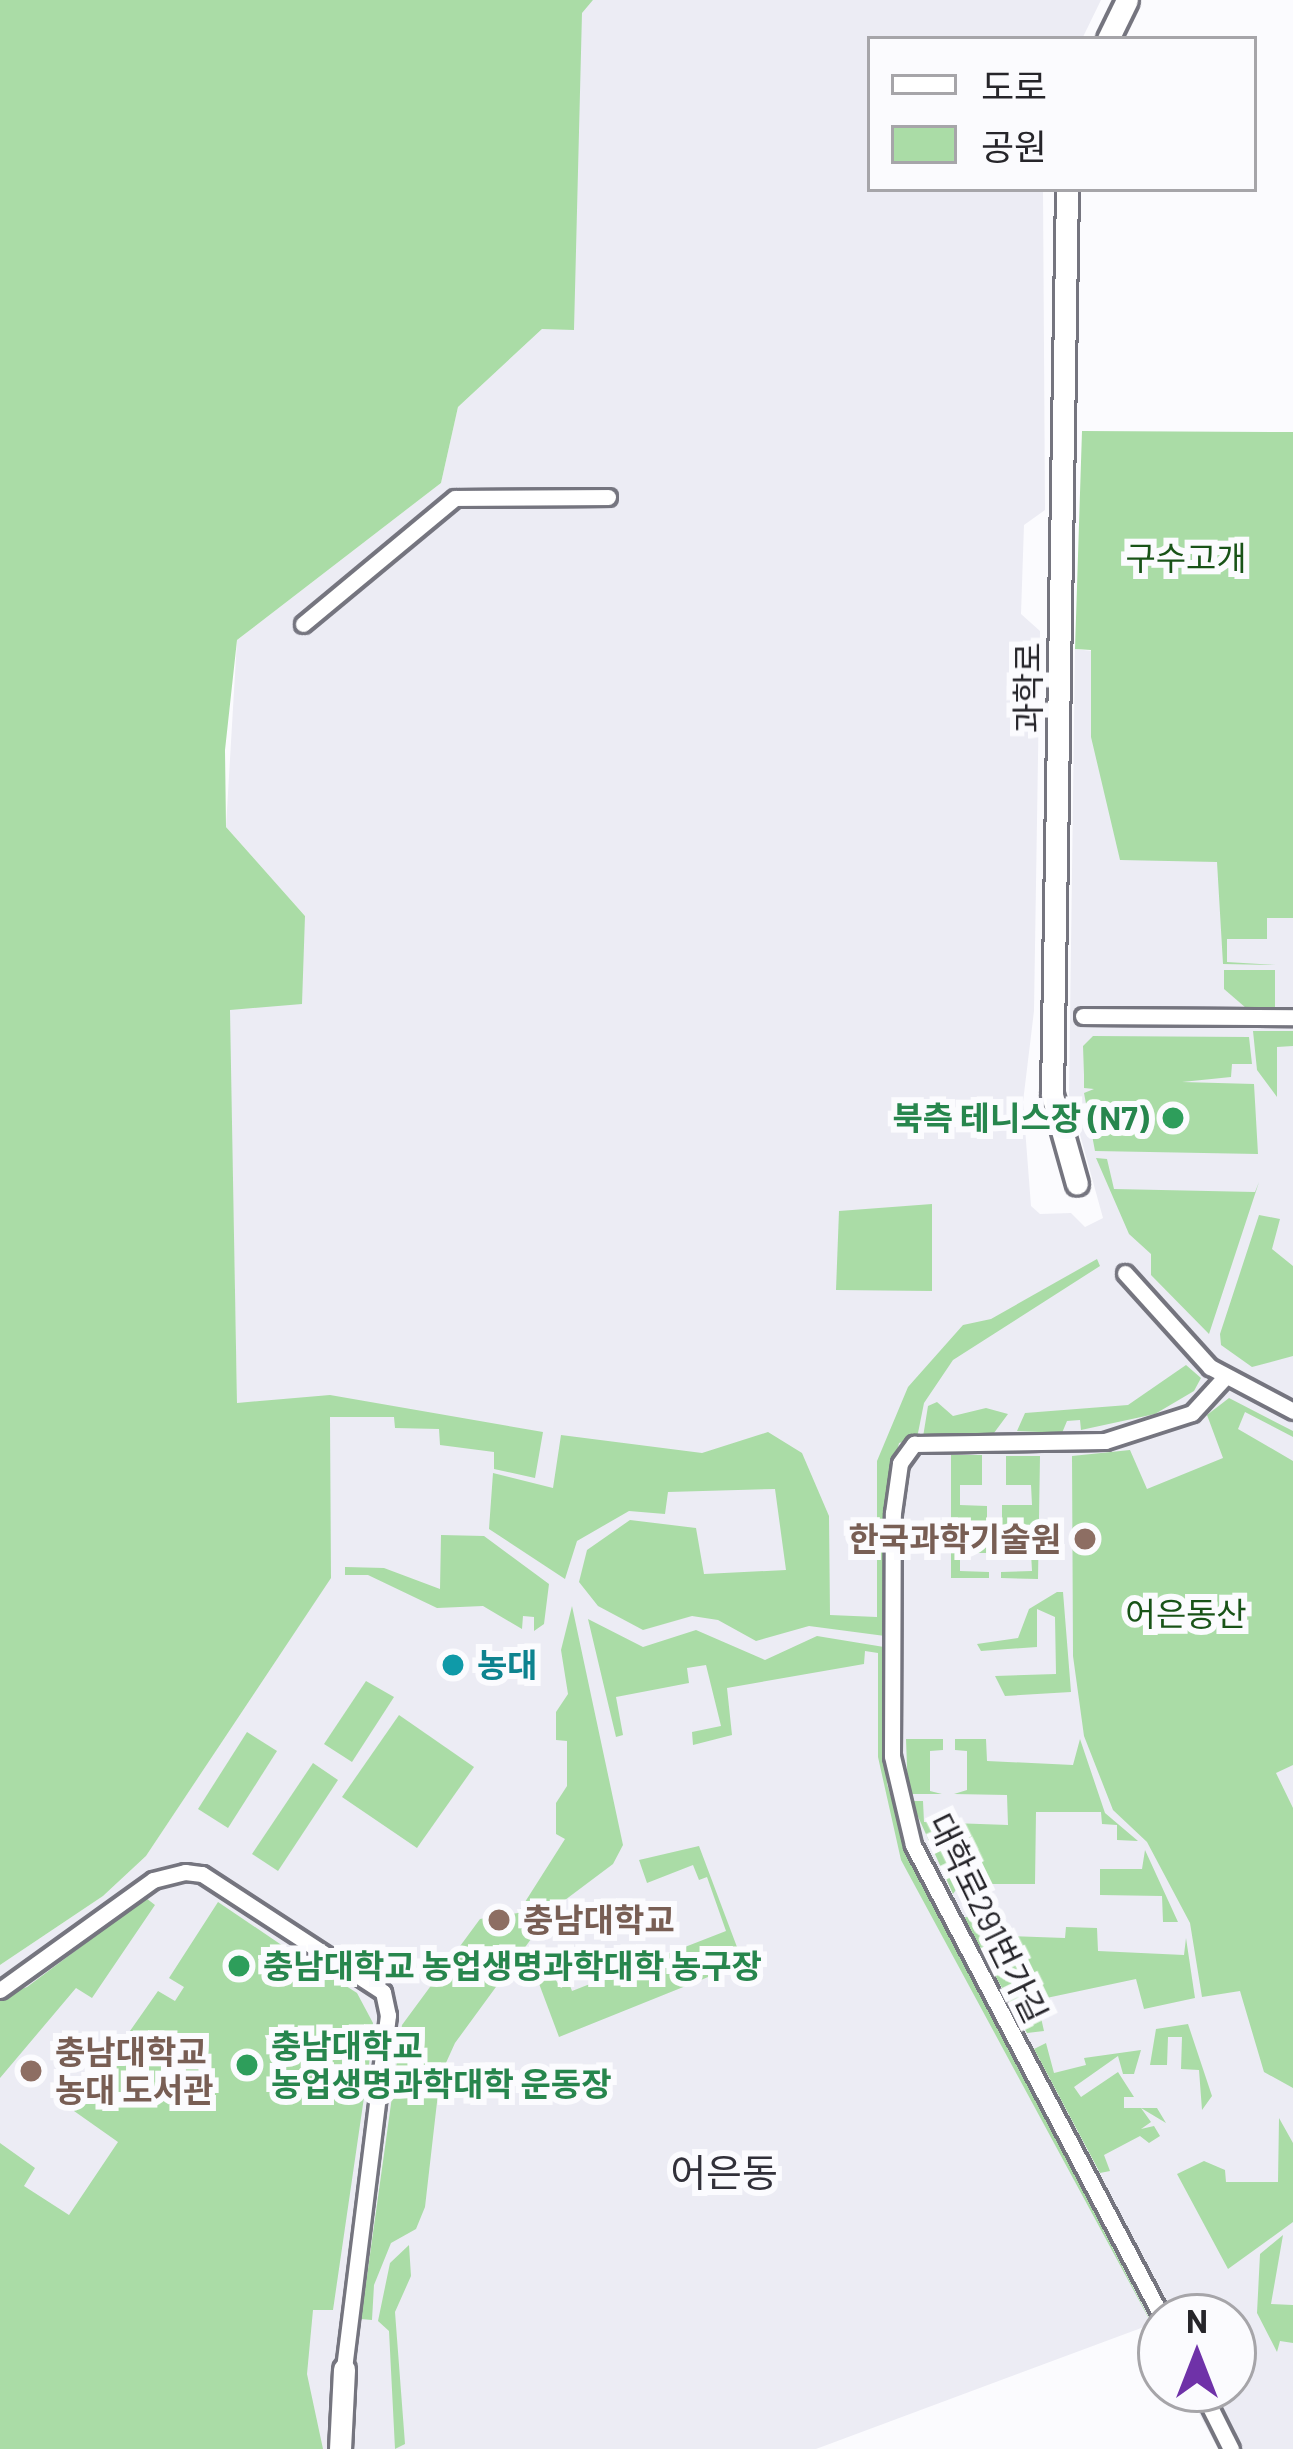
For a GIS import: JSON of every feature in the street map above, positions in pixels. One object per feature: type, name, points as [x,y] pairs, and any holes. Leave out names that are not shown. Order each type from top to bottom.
[{"type":"street","points":[[1109,36],[1127,0]]},
{"type":"street","name":"과학로","points":[[1067,192],[1052,1095],[1077,1184]]},
{"type":"street","points":[[303,624],[455,498],[608,497]]},
{"type":"street","points":[[1083,1016],[1293,1017]]},
{"type":"street","points":[[1125,1273],[1225,1378],[1293,1412]]},
{"type":"street","name":"대학로291번가길","points":[[1149,2293],[913,1846],[899,1799],[893,1513],[900,1463],[914,1444],[1105,1441],[1192,1413],[1225,1378]]},
{"type":"street","points":[[0,1990],[166,1874],[202,1874],[386,1997],[344,2369],[340,2449]]},
{"type":"street","points":[[1213,2413],[1232,2449]]},
{"type":"shaded area","points":[[593,0],[1101,0],[1083,36],[867,36],[867,192],[1043,192],[1045,510],[1024,525],[1021,614],[1040,631],[1034,1011],[1023,1102],[1031,1206],[1040,1214],[1071,1213],[1085,1227],[1103,1218],[1069,1095],[1075,649],[1293,675],[1293,2449],[1218,2449],[1199,2413],[1257,2413],[1257,2293],[1137,2293],[1137,2330],[816,2449],[0,2449],[0,1965],[103,1896],[146,1856],[331,1577],[237,1404],[229,1009],[305,916],[226,827],[237,640],[441,483],[458,407],[542,329],[582,12]]},
{"type":"green space","points":[[0,0],[593,0],[582,13],[574,330],[542,329],[458,407],[441,483],[237,640],[225,750],[226,827],[305,916],[302,1004],[230,1010],[237,1403],[330,1395],[543,1432],[535,1478],[494,1469],[494,1452],[440,1445],[439,1429],[395,1428],[394,1417],[330,1417],[331,1578],[146,1856],[103,1896],[0,1965]]},
{"type":"green space","name":"구수고개","points":[[1082,431],[1293,432],[1293,918],[1267,918],[1267,939],[1227,939],[1227,962],[1276,965],[1223,964],[1217,862],[1120,860],[1091,737],[1091,650],[1075,649]]},
{"type":"green space","points":[[1224,970],[1275,970],[1275,1008],[1246,1008],[1224,989]]},
{"type":"green space","points":[[1253,1031],[1293,1031],[1293,1046],[1277,1047],[1277,1097],[1257,1070]]},
{"type":"green space","points":[[1093,1036],[1249,1037],[1252,1064],[1232,1064],[1231,1077],[1182,1082],[1254,1084],[1258,1154],[1095,1151],[1084,1093],[1094,1089],[1084,1088],[1083,1046]]},
{"type":"green space","points":[[1096,1158],[1107,1159],[1114,1189],[1255,1192],[1259,1182],[1209,1334],[1151,1275],[1151,1254],[1129,1234]]},
{"type":"green space","points":[[932,1204],[932,1291],[836,1290],[839,1211]]},
{"type":"green space","points":[[1259,1215],[1280,1219],[1272,1249],[1293,1266],[1293,1356],[1252,1367],[1221,1345],[1220,1334]]},
{"type":"green space","points":[[1097,1259],[1100,1266],[953,1360],[924,1403],[917,1438],[899,1443],[885,1509],[885,1636],[809,1626],[756,1641],[718,1620],[692,1616],[643,1630],[598,1606],[579,1582],[587,1550],[630,1520],[696,1528],[704,1574],[786,1570],[775,1489],[668,1492],[665,1514],[629,1511],[577,1541],[565,1579],[489,1529],[493,1473],[553,1488],[561,1435],[702,1453],[768,1432],[802,1453],[829,1516],[830,1615],[877,1617],[877,1461],[908,1387],[963,1325],[991,1319]]},
{"type":"green space","points":[[1186,1365],[1201,1378],[1194,1391],[1155,1414],[1081,1430],[1080,1420],[1067,1421],[1062,1433],[1017,1431],[1025,1413],[1128,1405]]},
{"type":"green space","name":"어은동산","points":[[1229,1398],[1293,1431],[1293,1437],[1245,1412],[1238,1429],[1293,1461],[1293,1765],[1276,1773],[1293,1808],[1293,2088],[1264,2072],[1240,1991],[1202,1997],[1190,1923],[1147,1842],[1113,1810],[1084,1736],[1073,1656],[1072,1456],[1130,1450],[1147,1489],[1223,1458],[1207,1415]]},
{"type":"green space","points":[[937,1402],[953,1416],[986,1408],[1008,1414],[991,1437],[923,1437],[928,1406]]},
{"type":"green space","points":[[951,1455],[982,1455],[982,1485],[960,1485],[960,1505],[987,1506],[987,1553],[960,1553],[960,1571],[989,1572],[989,1578],[951,1578]]},
{"type":"green space","points":[[1006,1456],[1040,1456],[1038,1579],[1001,1578],[1001,1572],[1032,1571],[1031,1553],[1002,1552],[1002,1505],[1032,1505],[1031,1485],[1006,1485]]},
{"type":"green space","points":[[441,1535],[484,1536],[549,1584],[544,1624],[534,1631],[534,1617],[523,1616],[522,1629],[483,1606],[437,1608],[368,1575],[345,1575],[345,1567],[384,1568],[440,1589]]},
{"type":"green space","points":[[1063,1592],[1071,1692],[1005,1696],[995,1676],[1056,1674],[1055,1617],[1037,1609],[1037,1647],[981,1651],[977,1644],[1018,1638],[1029,1609]]},
{"type":"green space","points":[[572,1606],[623,1845],[613,1864],[553,1909],[455,2043],[440,2076],[425,2207],[416,2229],[391,2243],[374,2285],[372,2320],[361,2319],[402,2025],[480,1919],[518,1913],[565,1839],[556,1834],[556,1803],[567,1786],[567,1741],[556,1740],[556,1712],[568,1694],[561,1650]]},
{"type":"green space","points":[[588,1619],[643,1647],[696,1630],[765,1660],[817,1636],[884,1647],[887,1784],[909,1856],[1137,2297],[901,1860],[878,1757],[878,1653],[865,1651],[864,1664],[727,1688],[732,1735],[693,1745],[692,1732],[721,1726],[706,1665],[687,1668],[689,1683],[616,1697],[623,1735],[616,1737]]},
{"type":"green space","points":[[366,1681],[394,1697],[352,1762],[324,1744]]},
{"type":"green space","points":[[399,1715],[474,1767],[417,1848],[342,1797]]},
{"type":"green space","points":[[247,1732],[277,1751],[228,1828],[198,1809]]},
{"type":"green space","points":[[906,1739],[943,1739],[943,1750],[930,1751],[930,1791],[942,1794],[908,1794]]},
{"type":"green space","points":[[955,1739],[986,1739],[987,1761],[1073,1765],[1080,1739],[1105,1813],[1138,1841],[1117,1840],[1117,1825],[1102,1824],[1101,1812],[1036,1812],[1035,1884],[960,1884],[953,1894],[911,1801],[923,1801],[924,1822],[1008,1825],[1007,1795],[954,1794],[967,1790],[967,1751],[955,1750]]},
{"type":"green space","points":[[313,1763],[338,1780],[278,1871],[252,1854]]},
{"type":"green space","points":[[699,1846],[743,1963],[559,2037],[529,1957],[536,1950],[561,1988],[569,1983],[572,1991],[726,1931],[707,1877],[699,1880],[693,1865],[647,1883],[639,1860]]},
{"type":"green space","points":[[1145,1850],[1178,1922],[1163,1922],[1162,1896],[1100,1895],[1100,1869],[1142,1869]]},
{"type":"green space","points":[[146,1898],[155,1905],[92,1998],[76,1988],[0,2078],[0,1996],[27,1987]]},
{"type":"green space","points":[[218,1902],[283,1946],[275,1963],[297,1977],[307,1961],[357,1993],[373,2023],[369,2065],[361,2065],[368,2070],[333,2310],[313,2310],[307,2374],[323,2449],[0,2449],[0,2143],[35,2168],[24,2186],[69,2215],[118,2142],[74,2111],[158,1991],[175,2001],[184,1987],[169,1978]]},
{"type":"green space","points":[[980,1913],[981,1935],[1065,1938],[1066,1927],[1097,1928],[1098,1951],[1184,1955],[1186,1938],[1195,1998],[1144,2009],[1136,1979],[1037,2000],[1044,2031],[1027,2033],[963,1918]]},
{"type":"green space","points":[[1188,2024],[1212,2096],[1202,2110],[1199,2070],[1181,2069],[1182,2037],[1168,2037],[1167,2065],[1150,2065],[1156,2029]]},
{"type":"green space","points":[[1046,2043],[1054,2073],[1086,2065],[1084,2058],[1141,2050],[1134,2074],[1123,2074],[1118,2056],[1074,2087],[1081,2097],[1118,2072],[1134,2097],[1124,2097],[1124,2108],[1141,2108],[1151,2122],[1141,2129],[1154,2126],[1160,2136],[1149,2143],[1140,2136],[1104,2155],[1110,2171],[1100,2173],[1034,2049]]},
{"type":"green space","points":[[1141,2108],[1157,2108],[1166,2123]]},
{"type":"green space","points":[[1279,2118],[1293,2143],[1293,2222],[1228,2269],[1177,2174],[1204,2161],[1225,2170],[1226,2182],[1278,2182]]},
{"type":"green space","points":[[1283,2235],[1271,2304],[1293,2305],[1293,2343],[1280,2341],[1277,2352],[1257,2313],[1260,2254]]},
{"type":"green space","points":[[409,2245],[411,2276],[395,2312],[405,2444],[395,2449],[389,2331],[378,2321],[390,2263]]},
{"type":"place","name":"북측 테니스장 (N7)","points":[[1173,1118]]},
{"type":"place","name":"한국과학기술원","points":[[1085,1539]]},
{"type":"place","name":"농대","points":[[453,1665]]},
{"type":"place","name":"충남대학교","points":[[499,1920]]},
{"type":"place","name":"충남대학교 농업생명과학대학 농구장","points":[[239,1966]]},
{"type":"place","name":"충남대학교 농업생명과학대학 운동장","points":[[247,2065]]},
{"type":"place","name":"충남대학교 농대 도서관","points":[[31,2071]]},
{"type":"district","name":"어은동","points":[[724,2172]]}]
